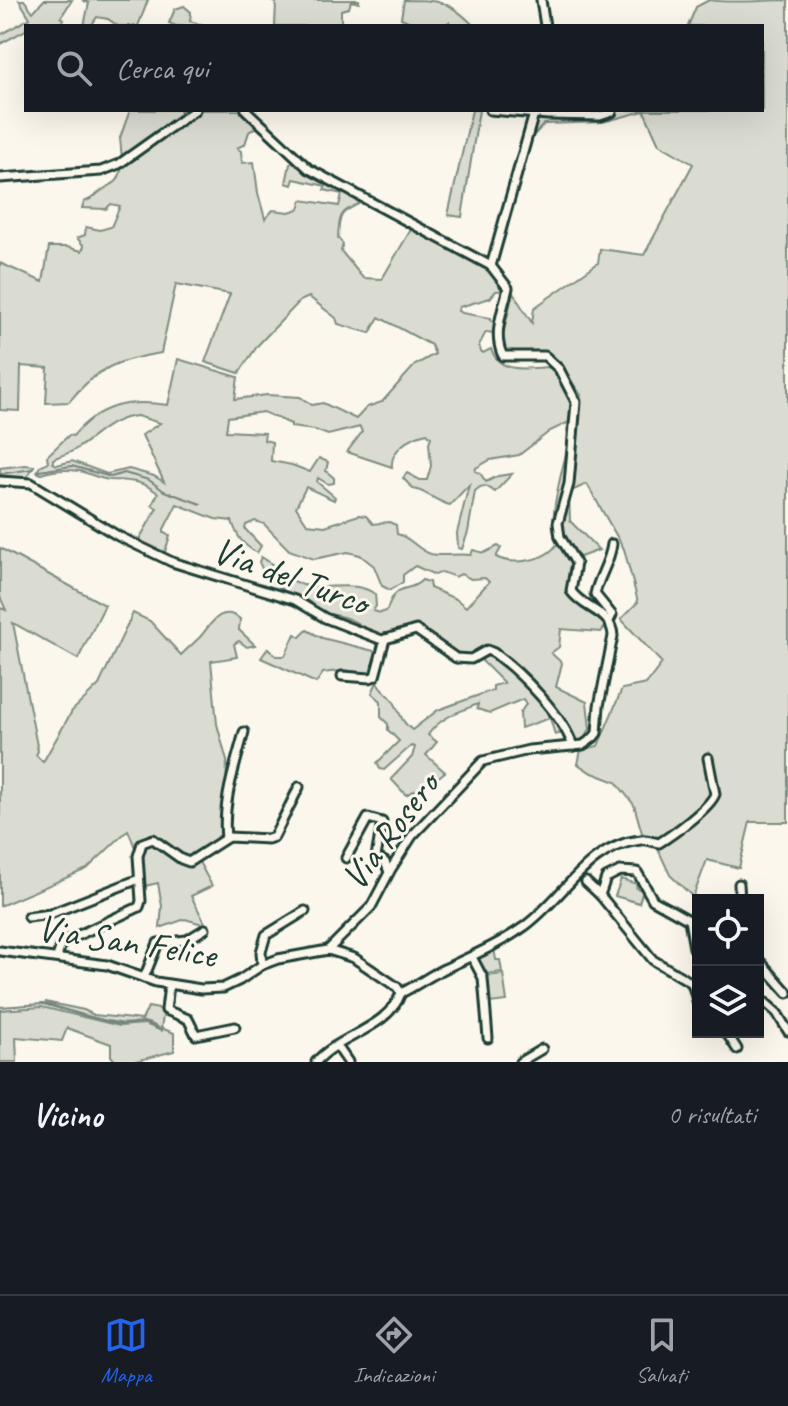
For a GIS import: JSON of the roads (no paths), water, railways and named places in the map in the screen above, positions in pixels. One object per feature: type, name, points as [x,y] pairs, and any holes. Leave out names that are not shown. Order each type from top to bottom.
[{"type":"street","points":[[541,0],[545,24]]},
{"type":"street","points":[[0,178],[101,171],[119,164],[192,112]]},
{"type":"street","points":[[248,112],[309,169],[491,266],[508,288],[498,333],[498,346],[503,356],[545,356],[559,369],[576,402],[569,484],[558,523],[560,537],[576,563],[571,591],[577,600],[613,625],[613,636],[599,706],[597,733],[583,745],[573,746]]},
{"type":"street","points":[[491,266],[534,112],[600,116],[612,112]]},
{"type":"street","name":"Via del Turco","points":[[0,481],[31,483],[118,536],[172,562],[295,600],[325,618],[385,639],[416,630],[456,658],[471,659],[487,650],[494,653],[536,690],[563,723],[573,746]]},
{"type":"street","points":[[609,621],[612,615],[595,594],[598,580],[611,557],[612,544]]},
{"type":"street","points":[[342,676],[375,676],[385,639]]},
{"type":"street","points":[[226,838],[227,794],[244,732]]},
{"type":"street","name":"Via Rosero","points":[[328,950],[371,907],[412,836],[483,761],[529,750],[573,746]]},
{"type":"street","points":[[316,1062],[380,1019],[401,993],[502,941],[544,911],[565,885],[582,878],[616,848],[645,839],[659,843],[709,805],[715,794],[708,758]]},
{"type":"street","points":[[57,957],[61,945],[68,940],[139,907],[139,849],[142,843],[157,841],[189,862],[226,838],[274,837],[299,787]]},
{"type":"street","points":[[346,858],[368,818],[375,818],[382,822],[383,827],[376,857],[385,862],[389,872]]},
{"type":"street","points":[[600,895],[606,878],[620,871],[637,872],[653,900],[689,920],[692,937]]},
{"type":"street","points":[[582,878],[600,895],[653,960],[692,983]]},
{"type":"street","points":[[28,917],[50,914],[139,879]]},
{"type":"street","points":[[739,884],[740,894]]},
{"type":"street","points":[[262,965],[261,952],[266,935],[305,911]]},
{"type":"street","points":[[144,978],[158,943],[187,940],[205,929]]},
{"type":"street","points":[[328,950],[354,958],[397,987],[401,993]]},
{"type":"street","name":"Via San Felice","points":[[0,951],[107,965],[144,978],[201,989],[223,988],[278,959],[328,950]]},
{"type":"street","points":[[472,957],[483,978],[488,1038]]},
{"type":"street","points":[[764,966],[788,993]]},
{"type":"street","points":[[174,985],[166,1010],[188,1019],[196,1035],[235,1027]]},
{"type":"street","points":[[764,1001],[777,1013],[788,1031]]},
{"type":"street","points":[[730,1038],[737,1049]]},
{"type":"street","points":[[337,1046],[348,1062]]},
{"type":"street","points":[[520,1062],[542,1049]]},
{"type":"waterway","points":[[39,471],[72,466],[111,477],[124,473],[149,480],[164,491],[201,504]]},
{"type":"waterway","points":[[0,474],[32,469]]},
{"type":"waterway","points":[[0,1007],[43,1004],[120,1025],[144,1022],[160,1030]]}]
